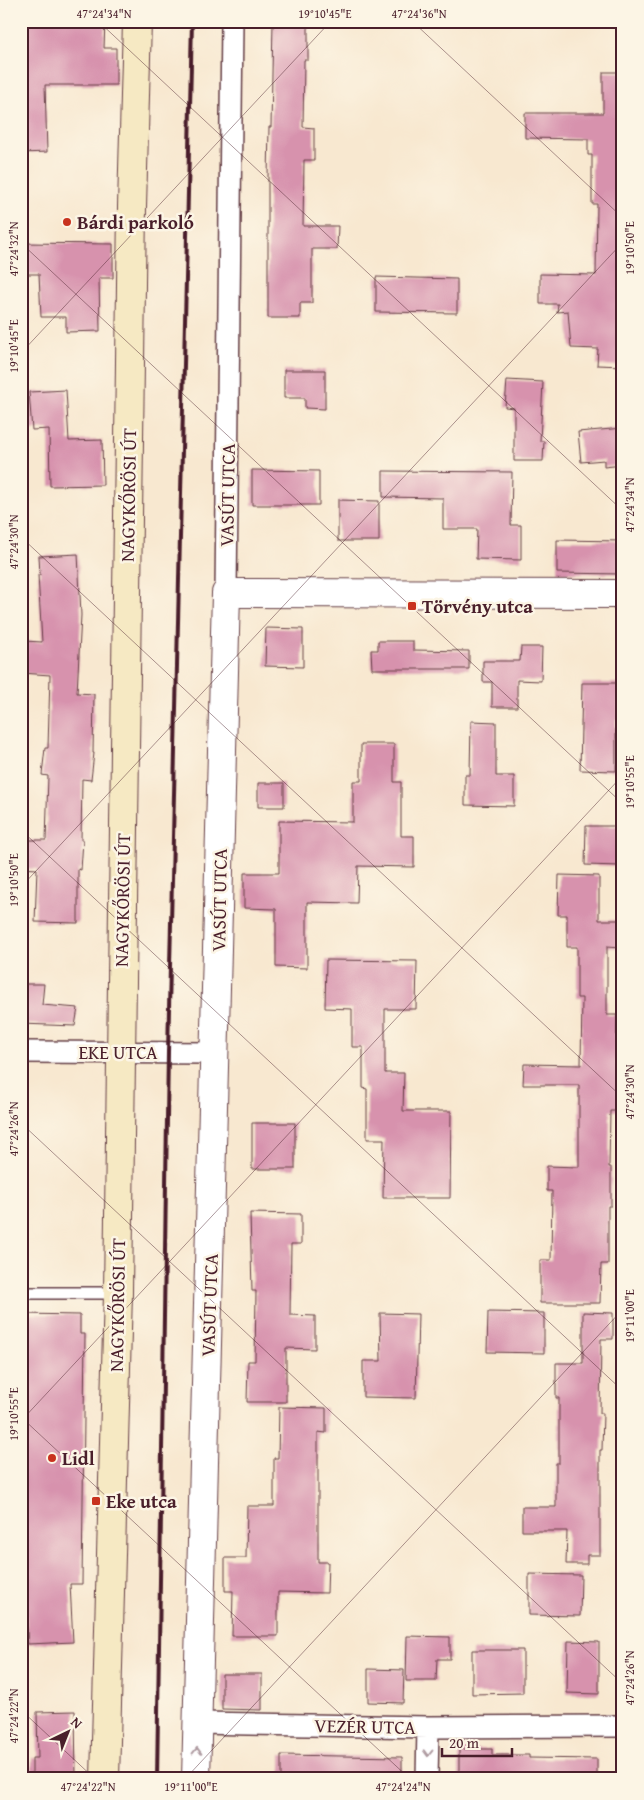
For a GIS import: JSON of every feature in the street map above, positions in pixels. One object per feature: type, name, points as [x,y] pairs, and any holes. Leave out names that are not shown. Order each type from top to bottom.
[{"type":"main road","name":"NAGYKŐRÖSI ÚT","points":[[105,1779],[118,1294],[132,207],[137,21]]},
{"type":"street","name":"VASÚT UTCA","points":[[196,1779],[226,593],[232,21]]},
{"type":"street","points":[[226,593],[623,594]]},
{"type":"street","name":"EKE UTCA","points":[[21,1052],[215,1053]]},
{"type":"street","name":"VEZÉR UTCA","points":[[197,1723],[428,1727],[623,1726]]},
{"type":"street","points":[[427,1779],[428,1727]]},
{"type":"lane","points":[[21,1293],[118,1294]]},
{"type":"building","points":[[21,21],[105,21],[104,48],[116,48],[116,85],[45,85],[47,152],[21,153]]},
{"type":"building","points":[[273,22],[308,22],[308,60],[304,60],[303,127],[314,128],[314,160],[304,160],[303,226],[338,226],[337,249],[312,249],[312,303],[300,303],[300,318],[268,318],[268,177]]},
{"type":"building","points":[[603,72],[623,72],[623,366],[597,365],[598,349],[571,348],[568,311],[557,312],[558,304],[540,304],[540,274],[596,275],[597,204],[592,204],[592,155],[588,155],[588,139],[525,138],[525,113],[603,113]]},
{"type":"building","points":[[21,243],[113,244],[113,278],[99,278],[100,331],[66,332],[66,317],[41,317],[39,274],[21,274]]},
{"type":"building","points":[[376,277],[457,279],[457,313],[376,312]]},
{"type":"building","points":[[284,370],[325,370],[325,409],[305,408],[305,398],[284,398]]},
{"type":"building","points":[[507,380],[543,382],[540,441],[544,441],[543,461],[514,461],[514,408],[505,407]]},
{"type":"building","points":[[66,390],[69,441],[102,440],[103,485],[50,486],[49,429],[32,430],[29,392]]},
{"type":"building","points":[[623,428],[623,465],[604,467],[604,460],[581,462],[578,432]]},
{"type":"building","points":[[252,470],[319,471],[319,505],[252,505]]},
{"type":"building","points":[[383,471],[512,472],[511,525],[521,525],[521,560],[476,559],[477,529],[443,529],[443,498],[383,497]]},
{"type":"building","points":[[338,500],[379,501],[379,541],[338,541]]},
{"type":"building","points":[[557,540],[623,541],[623,574],[557,573]]},
{"type":"building","points":[[78,554],[81,615],[77,693],[94,694],[94,753],[91,780],[82,779],[81,840],[83,840],[81,870],[78,869],[78,923],[35,922],[37,869],[21,868],[21,840],[46,840],[48,776],[42,775],[45,748],[48,748],[50,675],[22,673],[24,641],[42,642],[38,575],[40,575],[39,556]]},
{"type":"building","points":[[266,628],[303,629],[303,667],[265,666]]},
{"type":"building","points":[[378,641],[413,641],[413,650],[469,651],[469,669],[372,669],[371,650],[378,650]]},
{"type":"building","points":[[521,647],[542,647],[541,681],[517,680],[517,707],[492,707],[492,682],[483,682],[483,661],[520,661]]},
{"type":"building","points":[[582,683],[619,683],[618,719],[616,719],[616,771],[580,770]]},
{"type":"building","points":[[471,721],[496,722],[496,776],[514,776],[514,806],[465,805],[465,775],[470,775]]},
{"type":"building","points":[[361,744],[394,744],[394,782],[401,782],[401,836],[414,836],[414,867],[358,866],[357,903],[307,902],[307,968],[276,967],[276,909],[244,908],[244,873],[279,873],[279,821],[353,822],[353,781],[361,781]]},
{"type":"building","points":[[258,783],[284,783],[284,807],[258,807]]},
{"type":"building","points":[[586,826],[621,826],[621,866],[585,865]]},
{"type":"building","points":[[559,875],[599,876],[599,920],[620,920],[620,948],[607,947],[607,1015],[617,1015],[616,1065],[620,1065],[620,1111],[610,1111],[609,1167],[611,1167],[611,1206],[608,1206],[608,1264],[601,1264],[600,1303],[540,1303],[540,1260],[551,1260],[552,1191],[547,1191],[547,1166],[579,1167],[579,1085],[523,1085],[524,1064],[581,1065],[582,998],[577,998],[577,947],[567,947],[567,915],[558,915]]},
{"type":"building","points":[[326,960],[417,961],[416,1009],[385,1009],[385,1073],[404,1073],[403,1111],[451,1111],[450,1198],[383,1198],[384,1139],[367,1139],[367,1089],[363,1088],[363,1047],[352,1047],[352,1009],[325,1008]]},
{"type":"building","points":[[21,984],[44,984],[42,1005],[78,1008],[75,1026],[21,1024]]},
{"type":"building","points":[[252,1123],[295,1123],[295,1169],[252,1169]]},
{"type":"building","points":[[250,1213],[301,1214],[301,1244],[291,1244],[290,1315],[315,1316],[315,1349],[286,1348],[286,1402],[247,1402],[248,1361],[255,1361],[256,1291],[252,1291]]},
{"type":"building","points":[[488,1312],[544,1313],[544,1353],[487,1352]]},
{"type":"building","points":[[583,1312],[613,1313],[613,1339],[601,1339],[600,1413],[603,1413],[602,1450],[600,1450],[600,1555],[587,1555],[587,1564],[566,1564],[567,1531],[522,1531],[522,1507],[556,1507],[556,1463],[559,1463],[559,1398],[556,1398],[556,1363],[583,1363]]},
{"type":"building","points":[[380,1313],[418,1314],[416,1398],[363,1397],[363,1361],[381,1361]]},
{"type":"building","name":"Lidl","points":[[21,1314],[80,1315],[80,1334],[85,1334],[82,1584],[70,1584],[73,1642],[28,1644],[24,1583],[21,1583]]},
{"type":"building","points":[[279,1407],[326,1408],[326,1433],[318,1432],[318,1562],[328,1562],[327,1593],[278,1592],[278,1636],[232,1636],[233,1591],[225,1591],[225,1558],[246,1558],[247,1506],[274,1506],[274,1458],[278,1458]]},
{"type":"building","points":[[529,1574],[581,1575],[580,1616],[529,1615]]},
{"type":"building","points":[[407,1636],[450,1637],[450,1659],[437,1659],[436,1681],[406,1681]]},
{"type":"building","points":[[568,1641],[599,1642],[599,1694],[567,1693]]},
{"type":"building","points":[[472,1650],[523,1650],[523,1693],[472,1694]]},
{"type":"building","points":[[368,1669],[404,1670],[403,1703],[368,1702]]},
{"type":"building","points":[[222,1674],[262,1674],[262,1710],[222,1709]]},
{"type":"building","points":[[75,1711],[76,1779],[32,1779],[32,1758],[38,1758],[37,1712]]},
{"type":"building","points":[[459,1749],[492,1749],[492,1755],[529,1755],[529,1758],[597,1759],[597,1779],[459,1779]]},
{"type":"building","points":[[281,1755],[402,1757],[402,1779],[281,1779]]},
{"type":"railway","points":[[157,1779],[168,1052],[192,21]]},
{"type":"place","name":"Bárdi parkoló","points":[[67,222]]},
{"type":"place","name":"Törvény utca","points":[[412,606]]},
{"type":"place","name":"Lidl","points":[[52,1458]]},
{"type":"place","name":"Eke utca","points":[[96,1501]]}]
